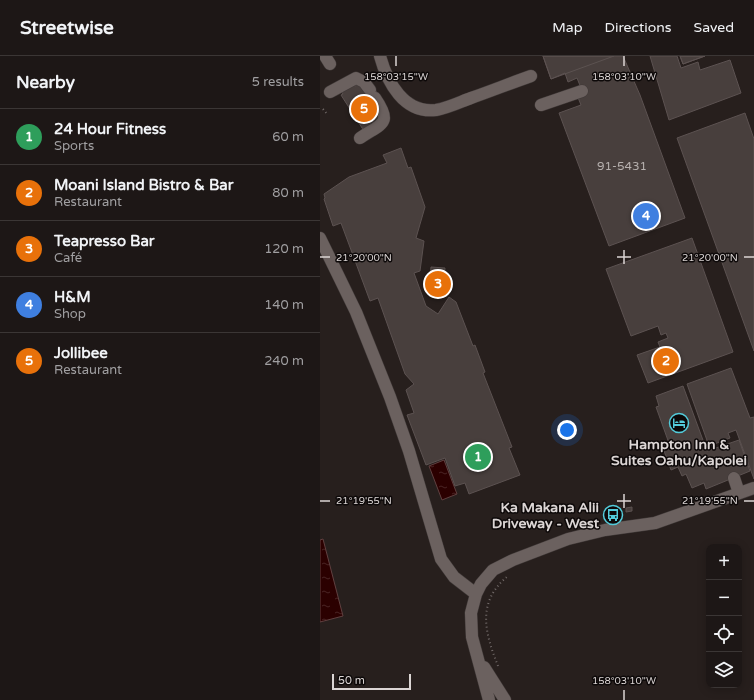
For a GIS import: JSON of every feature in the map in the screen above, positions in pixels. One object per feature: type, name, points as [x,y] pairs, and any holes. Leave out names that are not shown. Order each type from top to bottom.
[{"type":"street","points":[[380,56],[387,77],[394,90],[410,104],[425,110],[442,108],[531,76]]},
{"type":"street","points":[[330,92],[356,78],[364,82],[373,94],[384,112],[384,120],[381,124],[360,138]]},
{"type":"street","points":[[541,105],[582,91]]},
{"type":"street","points":[[320,238],[356,312],[390,397],[409,451],[441,559],[454,578],[476,594]]},
{"type":"street","points":[[489,700],[472,637],[471,613],[476,594],[493,570],[513,560],[581,535],[665,520],[747,490],[738,477]]},
{"type":"street","points":[[478,658],[505,700]]},
{"type":"path","points":[[324,109],[328,115]]},
{"type":"path","points":[[498,668],[487,632],[486,612],[494,592],[504,580],[514,572]]},
{"type":"water","points":[[444,460],[457,494],[442,500],[429,466]]},
{"type":"water","points":[[323,539],[343,616],[320,622],[320,540]]},
{"type":"building","points":[[543,56],[623,56],[640,95],[685,218],[609,246],[559,113],[581,105],[577,95],[583,93],[577,78],[568,82],[565,73],[551,79]]},
{"type":"building","points":[[543,56],[614,56],[551,79]]},
{"type":"building","points":[[650,56],[677,56],[681,68],[698,62],[700,70],[730,60],[741,93],[669,120]]},
{"type":"building","points":[[680,56],[705,56],[683,64]]},
{"type":"building","points":[[680,56],[705,56],[683,64]]},
{"type":"building","points":[[361,82],[374,88],[379,96],[382,119],[364,131],[341,95],[343,94],[341,91],[353,83],[355,86]]},
{"type":"building","points":[[745,113],[754,139],[754,351],[677,138]]},
{"type":"building","points":[[401,148],[408,168],[411,167],[425,207],[416,238],[424,241],[420,271],[414,273],[426,306],[438,314],[449,297],[456,302],[485,372],[483,373],[512,447],[509,448],[520,475],[469,494],[465,483],[455,486],[445,458],[426,465],[407,415],[414,413],[406,390],[414,384],[405,374],[378,298],[370,301],[341,223],[333,226],[324,199],[324,194],[349,177],[387,163],[383,155]]},
{"type":"building","points":[[692,238],[733,352],[648,383],[637,355],[660,347],[658,342],[668,338],[666,333],[661,335],[658,326],[631,336],[606,269]]},
{"type":"building","points":[[431,267],[445,268],[444,280],[447,289],[433,294],[428,279],[430,279]]},
{"type":"building","points":[[731,368],[750,418],[754,417],[754,479],[736,430],[728,433],[730,438],[709,446],[687,384]]},
{"type":"building","name":"Hampton Inn & Suites Oahu/Kapolei","points":[[683,386],[707,451],[739,440],[750,471],[706,489],[704,483],[692,488],[686,474],[682,476],[678,467],[671,470],[663,448],[670,446],[656,407],[659,406],[656,396]]},
{"type":"building","points":[[632,507],[632,511],[626,512],[626,508]]},
{"type":"place","name":"Jollibee","points":[[364,109]]},
{"type":"place","name":"H&M","points":[[646,216]]},
{"type":"place","name":"Teapresso Bar","points":[[438,284]]},
{"type":"place","name":"Moani Island Bistro & Bar","points":[[666,361]]},
{"type":"place","name":"Hampton Inn & Suites Oahu/Kapolei","points":[[679,423]]},
{"type":"place","name":"24 Hour Fitness","points":[[478,457]]},
{"type":"place","name":"Ka Makana Alii Driveway - West","points":[[613,515]]}]
